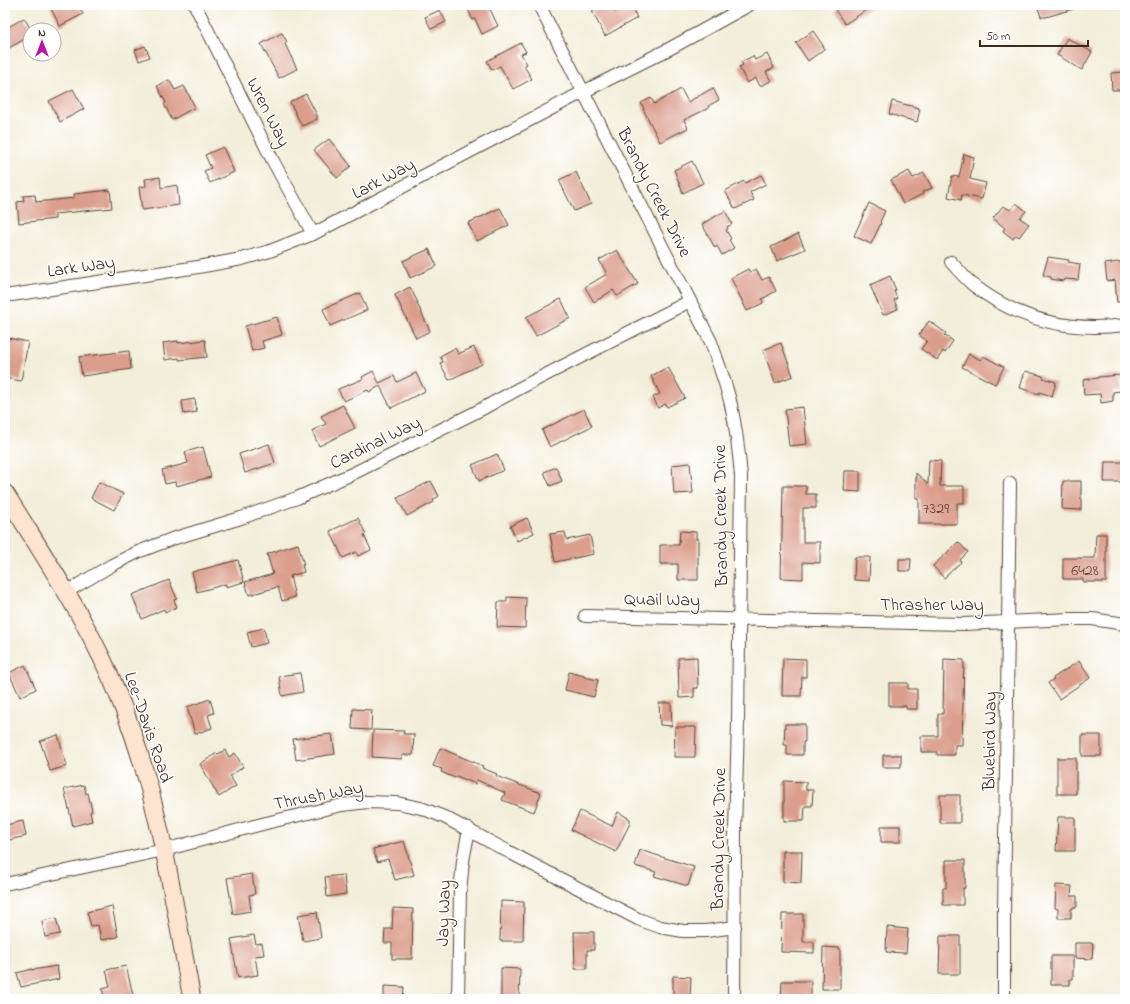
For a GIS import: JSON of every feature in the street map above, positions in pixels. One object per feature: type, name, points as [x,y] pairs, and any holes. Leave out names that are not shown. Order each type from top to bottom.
[{"type":"main road","name":"Lee-Davis Road","points":[[5,493],[83,622],[99,652],[122,702],[150,788],[164,850],[192,999]]},
{"type":"street","name":"Wren Way","points":[[195,5],[273,161],[313,234]]},
{"type":"street","name":"Brandy Creek Drive","points":[[539,5],[711,342],[731,404],[738,440],[741,476],[735,831],[734,999]]},
{"type":"street","name":"Lark Way","points":[[5,296],[198,267],[270,251],[313,234],[345,218],[583,92],[669,49],[749,5]]},
{"type":"street","points":[[951,262],[971,283],[991,298],[1013,310],[1036,319],[1060,325],[1084,327],[1125,325]]},
{"type":"street","name":"Cardinal Way","points":[[66,592],[112,565],[138,552],[172,539],[241,518],[297,498],[352,474],[480,410],[527,384],[690,301]]},
{"type":"street","name":"Bluebird Way","points":[[1004,999],[1010,483]]},
{"type":"street","name":"Quail Way","points":[[584,616],[739,619]]},
{"type":"street","name":"Thrasher Way","points":[[739,619],[964,624],[1092,619],[1125,624]]},
{"type":"street","name":"Thrush Way","points":[[5,884],[164,850],[342,805],[367,802],[397,803],[421,808],[444,816],[524,860],[638,919],[660,927],[683,931],[706,931],[735,927]]},
{"type":"street","name":"Jay Way","points":[[458,999],[460,892],[463,861],[469,829]]},
{"type":"building","points":[[49,5],[78,5],[83,14],[62,25],[62,22],[58,22]]},
{"type":"building","points":[[469,5],[488,5],[498,26],[482,34],[475,19],[473,20],[468,10],[471,9]]},
{"type":"building","points":[[604,5],[610,5],[614,12],[631,5],[637,18],[605,36],[592,11]]},
{"type":"building","points":[[842,5],[874,5],[845,24],[835,10]]},
{"type":"building","points":[[1037,5],[1076,5],[1077,8],[1046,17],[1041,17]]},
{"type":"building","points":[[440,10],[446,22],[431,29],[425,17]]},
{"type":"building","points":[[24,18],[26,22],[22,22],[22,41],[9,48],[5,41],[5,29]]},
{"type":"building","points":[[813,31],[824,49],[808,61],[796,43]]},
{"type":"building","points":[[282,33],[287,42],[285,44],[297,69],[279,78],[261,44]]},
{"type":"building","points":[[1067,38],[1092,52],[1082,70],[1057,55]]},
{"type":"building","points":[[521,43],[526,52],[521,54],[527,64],[524,66],[532,79],[513,89],[500,66],[492,70],[487,61]]},
{"type":"building","points":[[145,46],[150,57],[139,61],[135,50]]},
{"type":"building","points":[[767,54],[774,68],[766,72],[771,81],[760,86],[756,78],[747,83],[739,67],[743,65],[741,62],[753,56],[755,60]]},
{"type":"building","points":[[1125,72],[1125,90],[1112,90],[1111,73]]},
{"type":"building","points":[[169,80],[175,90],[184,86],[195,107],[172,120],[164,104],[166,103],[157,86]]},
{"type":"building","points":[[713,88],[719,100],[708,106],[709,108],[684,120],[688,128],[660,142],[641,103],[651,98],[654,104],[681,89],[688,102]]},
{"type":"building","points":[[73,89],[84,109],[60,122],[49,101]]},
{"type":"building","points":[[306,94],[317,115],[317,119],[302,126],[290,102]]},
{"type":"building","points":[[892,101],[919,108],[917,122],[889,114]]},
{"type":"building","points":[[329,139],[351,166],[337,178],[314,150]]},
{"type":"building","points":[[223,147],[234,172],[210,183],[204,171],[211,168],[205,155]]},
{"type":"building","points":[[964,154],[974,157],[970,179],[986,183],[982,199],[962,195],[961,200],[948,197],[952,176],[959,177]]},
{"type":"building","points":[[692,161],[703,183],[683,193],[674,170]]},
{"type":"building","points":[[909,171],[913,178],[924,173],[932,188],[922,192],[923,194],[903,204],[891,180]]},
{"type":"building","points":[[576,172],[591,204],[574,211],[559,180]]},
{"type":"building","points":[[761,175],[766,184],[750,192],[754,200],[735,209],[725,191],[744,181],[745,183]]},
{"type":"building","points":[[160,177],[161,188],[177,185],[179,205],[142,210],[139,187],[146,186],[145,179]]},
{"type":"building","points":[[110,190],[112,208],[55,214],[55,219],[19,223],[17,202],[24,201],[23,196],[35,195],[36,202],[74,198],[74,194]]},
{"type":"building","points":[[869,203],[885,211],[871,244],[854,236]]},
{"type":"building","points":[[1016,203],[1026,211],[1020,218],[1029,224],[1019,237],[1016,235],[1013,239],[1003,231],[1005,228],[993,218],[1003,206],[1011,210]]},
{"type":"building","points":[[500,208],[509,225],[477,241],[468,223]]},
{"type":"building","points":[[725,211],[732,224],[727,227],[728,229],[726,230],[731,239],[729,240],[734,248],[722,255],[717,246],[715,248],[702,224]]},
{"type":"building","points":[[798,234],[805,249],[777,261],[771,247]]},
{"type":"building","points":[[429,249],[437,266],[410,278],[403,261]]},
{"type":"building","points":[[617,250],[638,284],[617,296],[613,290],[594,302],[585,287],[607,274],[599,260]]},
{"type":"building","points":[[1048,257],[1069,260],[1068,262],[1080,264],[1078,280],[1064,279],[1063,281],[1051,279],[1051,277],[1043,275]]},
{"type":"building","points":[[1125,261],[1125,302],[1117,302],[1115,280],[1107,281],[1105,264]]},
{"type":"building","points":[[748,269],[750,272],[756,269],[762,280],[769,277],[776,291],[762,299],[763,303],[747,311],[731,278]]},
{"type":"building","points":[[890,276],[896,290],[894,291],[897,299],[894,300],[898,309],[883,315],[870,285]]},
{"type":"building","points":[[410,287],[430,331],[416,338],[395,295]]},
{"type":"building","points":[[360,293],[367,310],[330,326],[323,309]]},
{"type":"building","points":[[561,299],[570,318],[536,336],[526,317]]},
{"type":"building","points":[[277,317],[282,335],[262,341],[264,348],[252,351],[245,326]]},
{"type":"building","points":[[929,321],[946,333],[944,335],[953,341],[945,353],[943,351],[937,360],[921,349],[927,341],[919,335]]},
{"type":"building","points":[[8,338],[28,342],[21,381],[5,378],[5,352]]},
{"type":"building","points":[[205,340],[207,357],[165,360],[163,343]]},
{"type":"building","points":[[781,343],[793,376],[775,383],[763,350]]},
{"type":"building","points":[[474,347],[482,364],[449,380],[440,363],[443,362],[440,356],[455,348],[458,354]]},
{"type":"building","points":[[129,351],[131,369],[82,376],[79,357]]},
{"type":"building","points":[[969,354],[981,360],[983,356],[1004,367],[995,384],[962,367]]},
{"type":"building","points":[[668,367],[685,398],[667,407],[665,404],[658,408],[653,397],[660,394],[651,376]]},
{"type":"building","points":[[373,371],[379,383],[394,376],[397,382],[416,373],[425,391],[391,408],[380,386],[369,392],[368,390],[344,401],[338,389],[363,379],[362,377]]},
{"type":"building","points":[[1025,371],[1043,376],[1043,378],[1056,382],[1052,396],[1039,392],[1039,394],[1020,388]]},
{"type":"building","points":[[1120,375],[1121,391],[1113,392],[1113,401],[1101,403],[1100,394],[1084,395],[1083,380]]},
{"type":"building","points":[[195,399],[197,412],[184,414],[182,401]]},
{"type":"building","points":[[343,405],[355,428],[319,446],[312,431],[326,424],[321,416]]},
{"type":"building","points":[[803,407],[807,444],[789,446],[785,409]]},
{"type":"building","points":[[584,409],[592,426],[550,447],[542,430]]},
{"type":"building","points":[[269,444],[275,463],[245,473],[239,454]]},
{"type":"building","points":[[203,447],[211,477],[176,486],[175,482],[165,484],[162,470],[188,463],[185,452]]},
{"type":"building","points":[[497,454],[504,470],[479,481],[472,465]]},
{"type":"building","points":[[929,460],[941,461],[940,486],[964,486],[964,503],[957,503],[957,524],[919,524],[919,499],[916,499],[916,473],[928,484]]},
{"type":"building","points":[[1105,462],[1125,462],[1125,482],[1104,482]]},
{"type":"building","points":[[690,463],[693,493],[674,494],[672,465]]},
{"type":"building","points":[[556,467],[562,481],[550,486],[544,472]]},
{"type":"building","points":[[845,471],[860,471],[860,492],[844,491]]},
{"type":"building","points":[[431,481],[439,496],[433,500],[434,502],[407,516],[397,498]]},
{"type":"building","points":[[1063,481],[1081,481],[1081,510],[1062,509]]},
{"type":"building","points":[[99,482],[123,494],[114,510],[91,498]]},
{"type":"building","points":[[783,486],[806,486],[806,494],[816,494],[816,508],[803,508],[803,542],[820,542],[820,563],[803,562],[803,579],[781,578]]},
{"type":"building","points":[[358,518],[366,534],[364,535],[371,550],[358,556],[356,552],[343,558],[330,531]]},
{"type":"building","points":[[527,518],[534,533],[517,541],[510,526]]},
{"type":"building","points":[[680,531],[696,532],[696,539],[698,539],[698,580],[678,580],[678,564],[660,564],[660,545],[679,545]]},
{"type":"building","points":[[565,532],[567,540],[590,535],[594,554],[555,562],[550,534]]},
{"type":"building","points":[[1096,534],[1106,534],[1106,582],[1083,582],[1083,579],[1063,579],[1063,558],[1095,558]]},
{"type":"building","points":[[958,542],[968,552],[960,560],[961,562],[944,578],[933,566]]},
{"type":"building","points":[[298,544],[304,565],[302,565],[304,572],[290,576],[295,597],[282,601],[278,587],[249,595],[245,582],[273,574],[267,554]]},
{"type":"building","points":[[855,557],[870,557],[869,581],[854,580]]},
{"type":"building","points":[[899,559],[911,559],[910,571],[899,571]]},
{"type":"building","points":[[238,560],[244,582],[226,587],[226,584],[197,592],[192,572]]},
{"type":"building","points":[[169,580],[177,599],[174,600],[177,607],[165,612],[164,609],[142,619],[132,595]]},
{"type":"building","points":[[507,597],[526,598],[525,628],[497,627],[498,602],[507,602]]},
{"type":"building","points":[[264,628],[267,643],[251,647],[247,632]]},
{"type":"building","points":[[697,657],[698,688],[694,688],[694,697],[679,698],[678,658]]},
{"type":"building","points":[[783,658],[806,659],[806,677],[802,677],[801,696],[782,696]]},
{"type":"building","points":[[944,659],[964,660],[962,745],[955,745],[955,755],[937,755],[937,752],[921,752],[921,736],[938,736],[938,714],[943,714]]},
{"type":"building","points":[[1079,661],[1090,678],[1059,699],[1048,683]]},
{"type":"building","points":[[25,665],[36,689],[20,697],[9,673]]},
{"type":"building","points":[[569,672],[598,680],[594,697],[565,690]]},
{"type":"building","points":[[300,673],[303,692],[282,696],[279,676]]},
{"type":"building","points":[[889,683],[908,683],[908,689],[917,689],[917,709],[906,709],[906,706],[889,706]]},
{"type":"building","points":[[210,699],[214,713],[208,715],[212,728],[195,734],[187,707]]},
{"type":"building","points":[[659,703],[671,703],[672,726],[660,725]]},
{"type":"building","points":[[353,709],[372,710],[371,730],[352,729]]},
{"type":"building","points":[[785,724],[805,724],[803,755],[787,755],[787,745],[784,745]]},
{"type":"building","points":[[675,727],[696,727],[695,757],[674,757]]},
{"type":"building","points":[[373,730],[404,731],[403,734],[414,734],[413,755],[402,755],[402,759],[372,757]]},
{"type":"building","points":[[332,734],[335,754],[296,760],[293,739]]},
{"type":"building","points":[[58,735],[67,766],[50,771],[40,741]]},
{"type":"building","points":[[1082,735],[1101,735],[1101,756],[1082,756]]},
{"type":"building","points":[[440,748],[483,766],[482,768],[497,774],[496,776],[541,793],[534,812],[502,800],[505,793],[477,780],[476,784],[441,772],[442,769],[433,766]]},
{"type":"building","points":[[225,750],[229,757],[235,753],[243,767],[230,776],[236,786],[219,797],[200,764],[217,753],[218,754]]},
{"type":"building","points":[[883,755],[901,755],[901,767],[883,767]]},
{"type":"building","points":[[1057,758],[1076,758],[1076,794],[1057,794]]},
{"type":"building","points":[[784,781],[806,782],[806,790],[813,790],[812,806],[805,806],[804,821],[784,821]]},
{"type":"building","points":[[84,785],[86,794],[88,793],[92,811],[90,812],[92,821],[73,826],[64,789]]},
{"type":"building","points":[[940,795],[960,795],[960,823],[940,823]]},
{"type":"building","points":[[580,811],[612,826],[618,812],[630,819],[630,823],[616,852],[571,830]]},
{"type":"building","points":[[1058,817],[1075,817],[1075,851],[1056,851]]},
{"type":"building","points":[[23,821],[26,836],[9,840],[6,825]]},
{"type":"building","points":[[881,826],[900,826],[900,842],[881,842]]},
{"type":"building","points":[[404,841],[414,875],[395,880],[388,859],[377,862],[373,849]]},
{"type":"building","points":[[640,850],[694,867],[688,886],[654,876],[656,872],[635,866]]},
{"type":"building","points":[[783,851],[802,851],[801,883],[783,882]]},
{"type":"building","points":[[946,860],[965,860],[965,888],[963,888],[963,905],[943,905],[943,888],[946,888]]},
{"type":"building","points":[[252,874],[255,894],[249,895],[251,911],[233,914],[227,878]]},
{"type":"building","points":[[344,875],[346,894],[327,897],[325,877]]},
{"type":"building","points":[[1056,885],[1072,886],[1071,896],[1077,896],[1077,907],[1073,907],[1073,909],[1071,909],[1071,918],[1058,918],[1058,909],[1055,908]]},
{"type":"building","points":[[501,901],[524,902],[523,941],[500,941]]},
{"type":"building","points":[[112,906],[118,937],[101,940],[98,925],[91,926],[87,912]]},
{"type":"building","points":[[393,908],[413,909],[412,959],[392,959],[392,943],[384,943],[385,929],[392,929]]},
{"type":"building","points":[[317,912],[321,938],[303,941],[298,915]]},
{"type":"building","points":[[782,914],[803,914],[803,942],[814,942],[814,953],[781,952]]},
{"type":"building","points":[[56,918],[60,934],[45,937],[42,921]]},
{"type":"building","points":[[887,927],[908,929],[906,953],[886,952]]},
{"type":"building","points":[[574,932],[594,932],[594,950],[587,950],[587,969],[575,969]]},
{"type":"building","points":[[254,935],[256,944],[262,943],[264,955],[255,956],[258,975],[238,978],[231,939]]},
{"type":"building","points":[[940,936],[960,936],[960,974],[939,974]]},
{"type":"building","points":[[1075,943],[1093,943],[1092,959],[1075,958]]},
{"type":"building","points":[[823,947],[840,948],[840,989],[822,989]]},
{"type":"building","points":[[1051,956],[1073,956],[1073,979],[1070,979],[1070,985],[1051,985]]},
{"type":"building","points":[[57,966],[59,979],[21,987],[17,973],[32,969]]},
{"type":"building","points":[[126,966],[134,999],[105,999],[102,989],[110,987],[106,970]]},
{"type":"building","points":[[501,968],[520,969],[519,999],[501,999]]},
{"type":"building","points":[[673,976],[691,977],[690,999],[673,999]]},
{"type":"building","points":[[782,981],[811,981],[811,999],[781,999]]},
{"type":"building","points":[[384,986],[404,987],[403,999],[384,999]]}]
